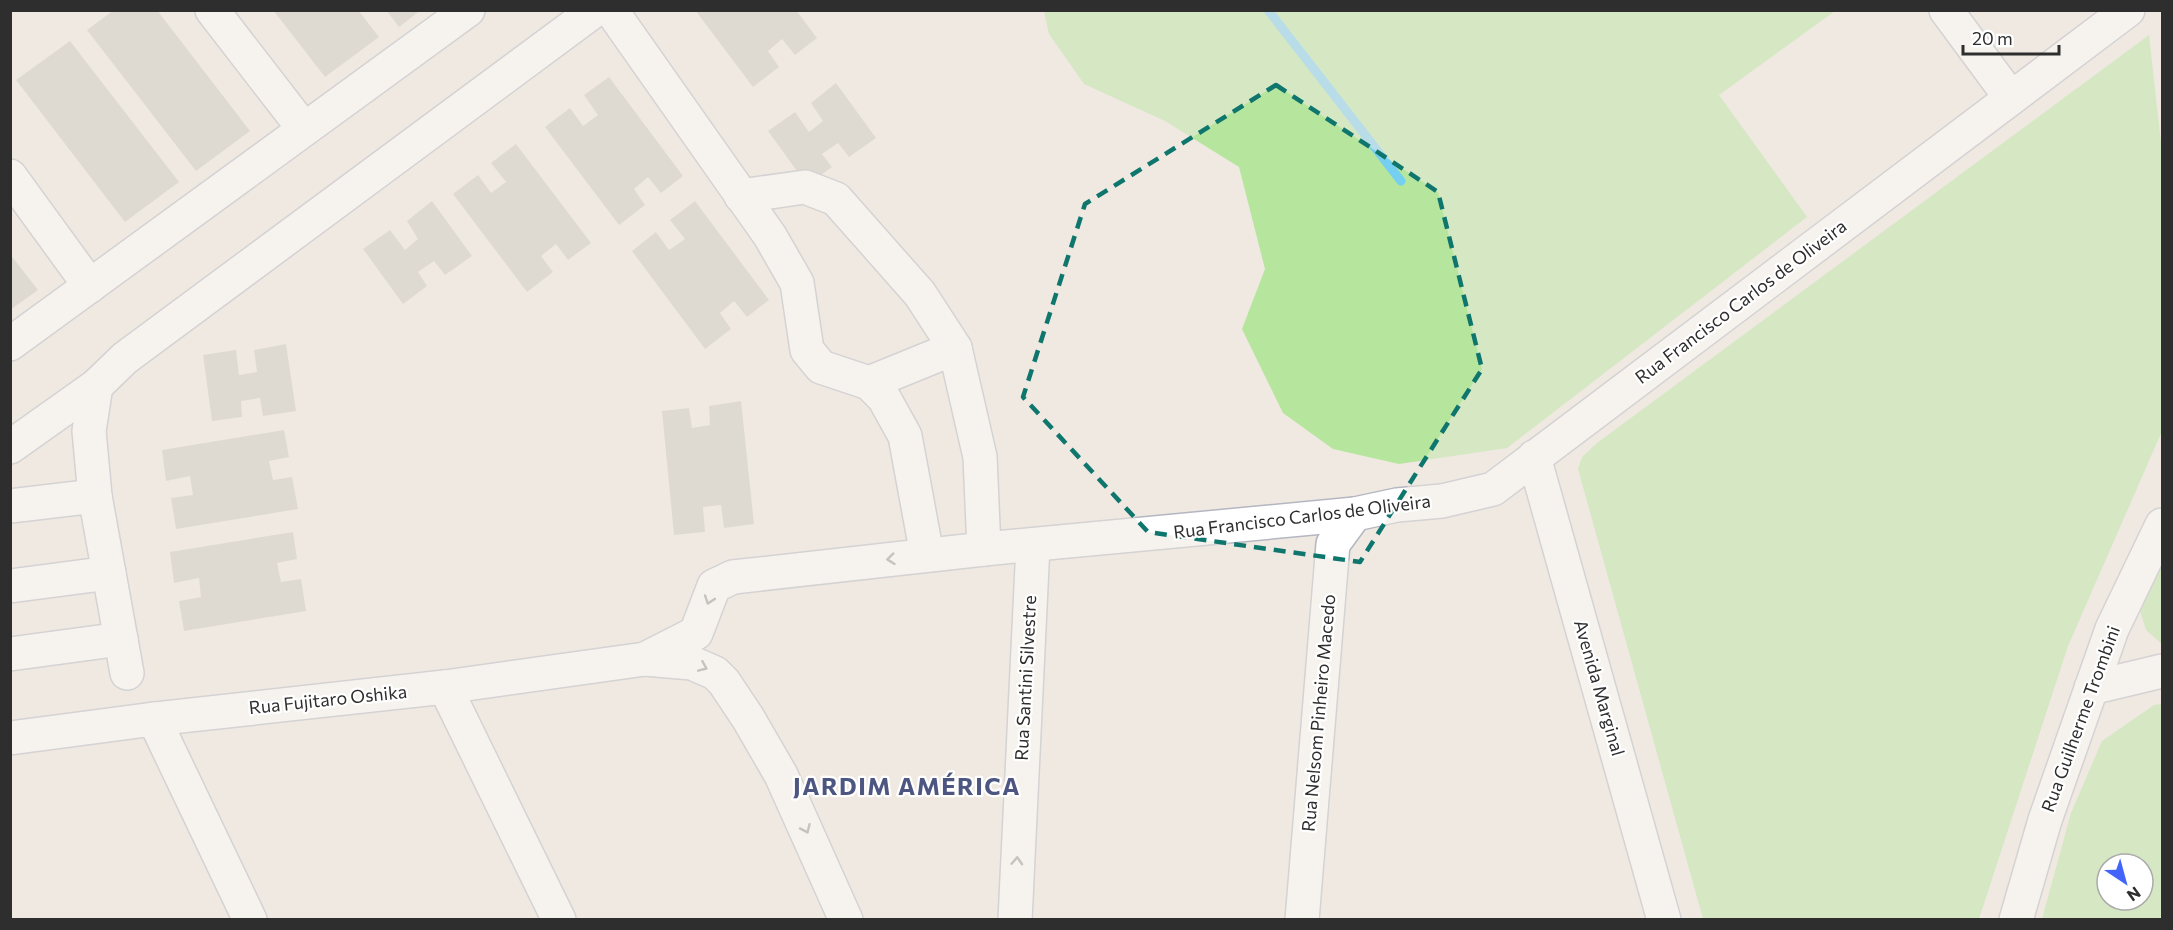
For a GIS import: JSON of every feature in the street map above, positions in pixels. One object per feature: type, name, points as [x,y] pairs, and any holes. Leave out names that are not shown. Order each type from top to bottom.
[{"type":"street","points":[[212,10],[304,129]]},
{"type":"street","points":[[10,344],[468,10]]},
{"type":"street","points":[[10,447],[96,386],[125,358],[595,10]]},
{"type":"street","points":[[612,10],[770,236],[797,283],[807,350],[821,367],[869,383],[884,398],[905,436],[927,555]]},
{"type":"street","points":[[1946,10],[2011,98]]},
{"type":"street","name":"Rua Francisco Carlos de Oliveira","points":[[645,659],[696,633],[714,586],[733,577],[984,549],[1356,514],[1397,505],[1442,501],[1492,489],[2128,10]]},
{"type":"street","points":[[10,176],[90,286]]},
{"type":"street","points":[[741,196],[805,187],[836,199],[920,294],[955,348],[980,457],[984,549]]},
{"type":"street","points":[[869,383],[955,348]]},
{"type":"street","points":[[96,386],[89,431],[95,496],[127,673]]},
{"type":"street","name":"Avenida Marginal","points":[[1534,457],[1664,920]]},
{"type":"street","points":[[10,506],[95,496]]},
{"type":"street","name":"Rua Nelsom Pinheiro Macedo","points":[[1302,920],[1333,544],[1356,514]]},
{"type":"street","name":"Rua Guilherme Trombini","points":[[2016,920],[2045,820],[2112,629],[2163,525]]},
{"type":"street","name":"Rua Santini Silvestre","points":[[1015,920],[1033,545]]},
{"type":"street","points":[[10,586],[110,573]]},
{"type":"street","points":[[10,654],[121,639]]},
{"type":"street","points":[[645,659],[692,663],[715,673],[724,682],[781,775],[846,920]]},
{"type":"street","name":"Rua Fujitaro Oshika","points":[[10,738],[154,719],[445,687],[645,659]]},
{"type":"street","points":[[2091,688],[2163,672]]},
{"type":"street","points":[[445,687],[559,920]]},
{"type":"street","points":[[154,719],[250,920]]},
{"type":"highlighted area","points":[[1276,85],[1438,192],[1482,369],[1360,562],[1148,532],[1023,397],[1085,204]]},
{"type":"green space","points":[[1044,10],[1835,11],[1719,95],[1807,217],[1507,448],[1399,464],[1333,449],[1283,413],[1242,329],[1265,269],[1239,167],[1165,121],[1084,84],[1049,34]]},
{"type":"green space","points":[[2149,35],[2162,152],[2162,431],[2068,646],[1979,919],[1703,919],[1578,469],[1582,457],[1597,443]]},
{"type":"green space","points":[[2162,555],[2162,644],[2146,630],[2138,605]]},
{"type":"green space","points":[[2162,704],[2162,919],[2042,919],[2071,813],[2102,741],[2154,705]]},
{"type":"building","points":[[114,10],[157,10],[250,131],[196,171],[87,30]]},
{"type":"building","points":[[273,10],[358,10],[379,37],[325,77]]},
{"type":"building","points":[[386,10],[421,10],[399,27]]},
{"type":"building","points":[[695,10],[796,10],[817,38],[795,55],[782,39],[768,51],[779,67],[753,87]]},
{"type":"building","points":[[70,41],[179,182],[125,222],[16,80]]},
{"type":"building","points":[[609,77],[683,176],[661,193],[648,177],[634,189],[645,205],[619,225],[545,127],[570,108],[583,126],[598,115],[584,95]]},
{"type":"building","points":[[836,83],[876,138],[849,157],[838,143],[822,154],[832,167],[807,185],[768,131],[795,112],[809,132],[823,121],[811,103]]},
{"type":"building","points":[[516,144],[591,243],[568,260],[556,244],[541,256],[553,272],[527,292],[453,194],[478,175],[491,193],[506,182],[491,163]]},
{"type":"building","points":[[432,201],[472,256],[445,275],[434,261],[418,272],[427,286],[403,304],[363,249],[390,230],[405,250],[418,239],[407,221]]},
{"type":"building","points":[[695,201],[769,300],[747,317],[734,301],[720,313],[731,329],[705,349],[632,251],[656,232],[669,250],[685,239],[670,220]]},
{"type":"building","points":[[10,254],[38,290],[10,310]]},
{"type":"building","points":[[286,344],[296,411],[263,416],[260,398],[241,401],[242,417],[212,421],[203,355],[236,350],[239,375],[257,372],[254,350]]},
{"type":"building","points":[[741,401],[754,524],[724,528],[721,505],[703,507],[705,532],[674,535],[662,411],[689,408],[692,428],[710,425],[709,406]]},
{"type":"building","points":[[284,430],[289,457],[269,461],[273,480],[292,477],[298,509],[176,529],[171,498],[193,495],[190,476],[166,481],[162,450]]},
{"type":"building","points":[[293,532],[297,559],[277,563],[281,582],[301,579],[306,611],[184,631],[179,601],[201,597],[199,578],[174,583],[170,552]]},
{"type":"waterway","points":[[1268,10],[1401,181]]},
{"type":"district","name":"JARDIM AMÉRICA","points":[[907,787]]}]
